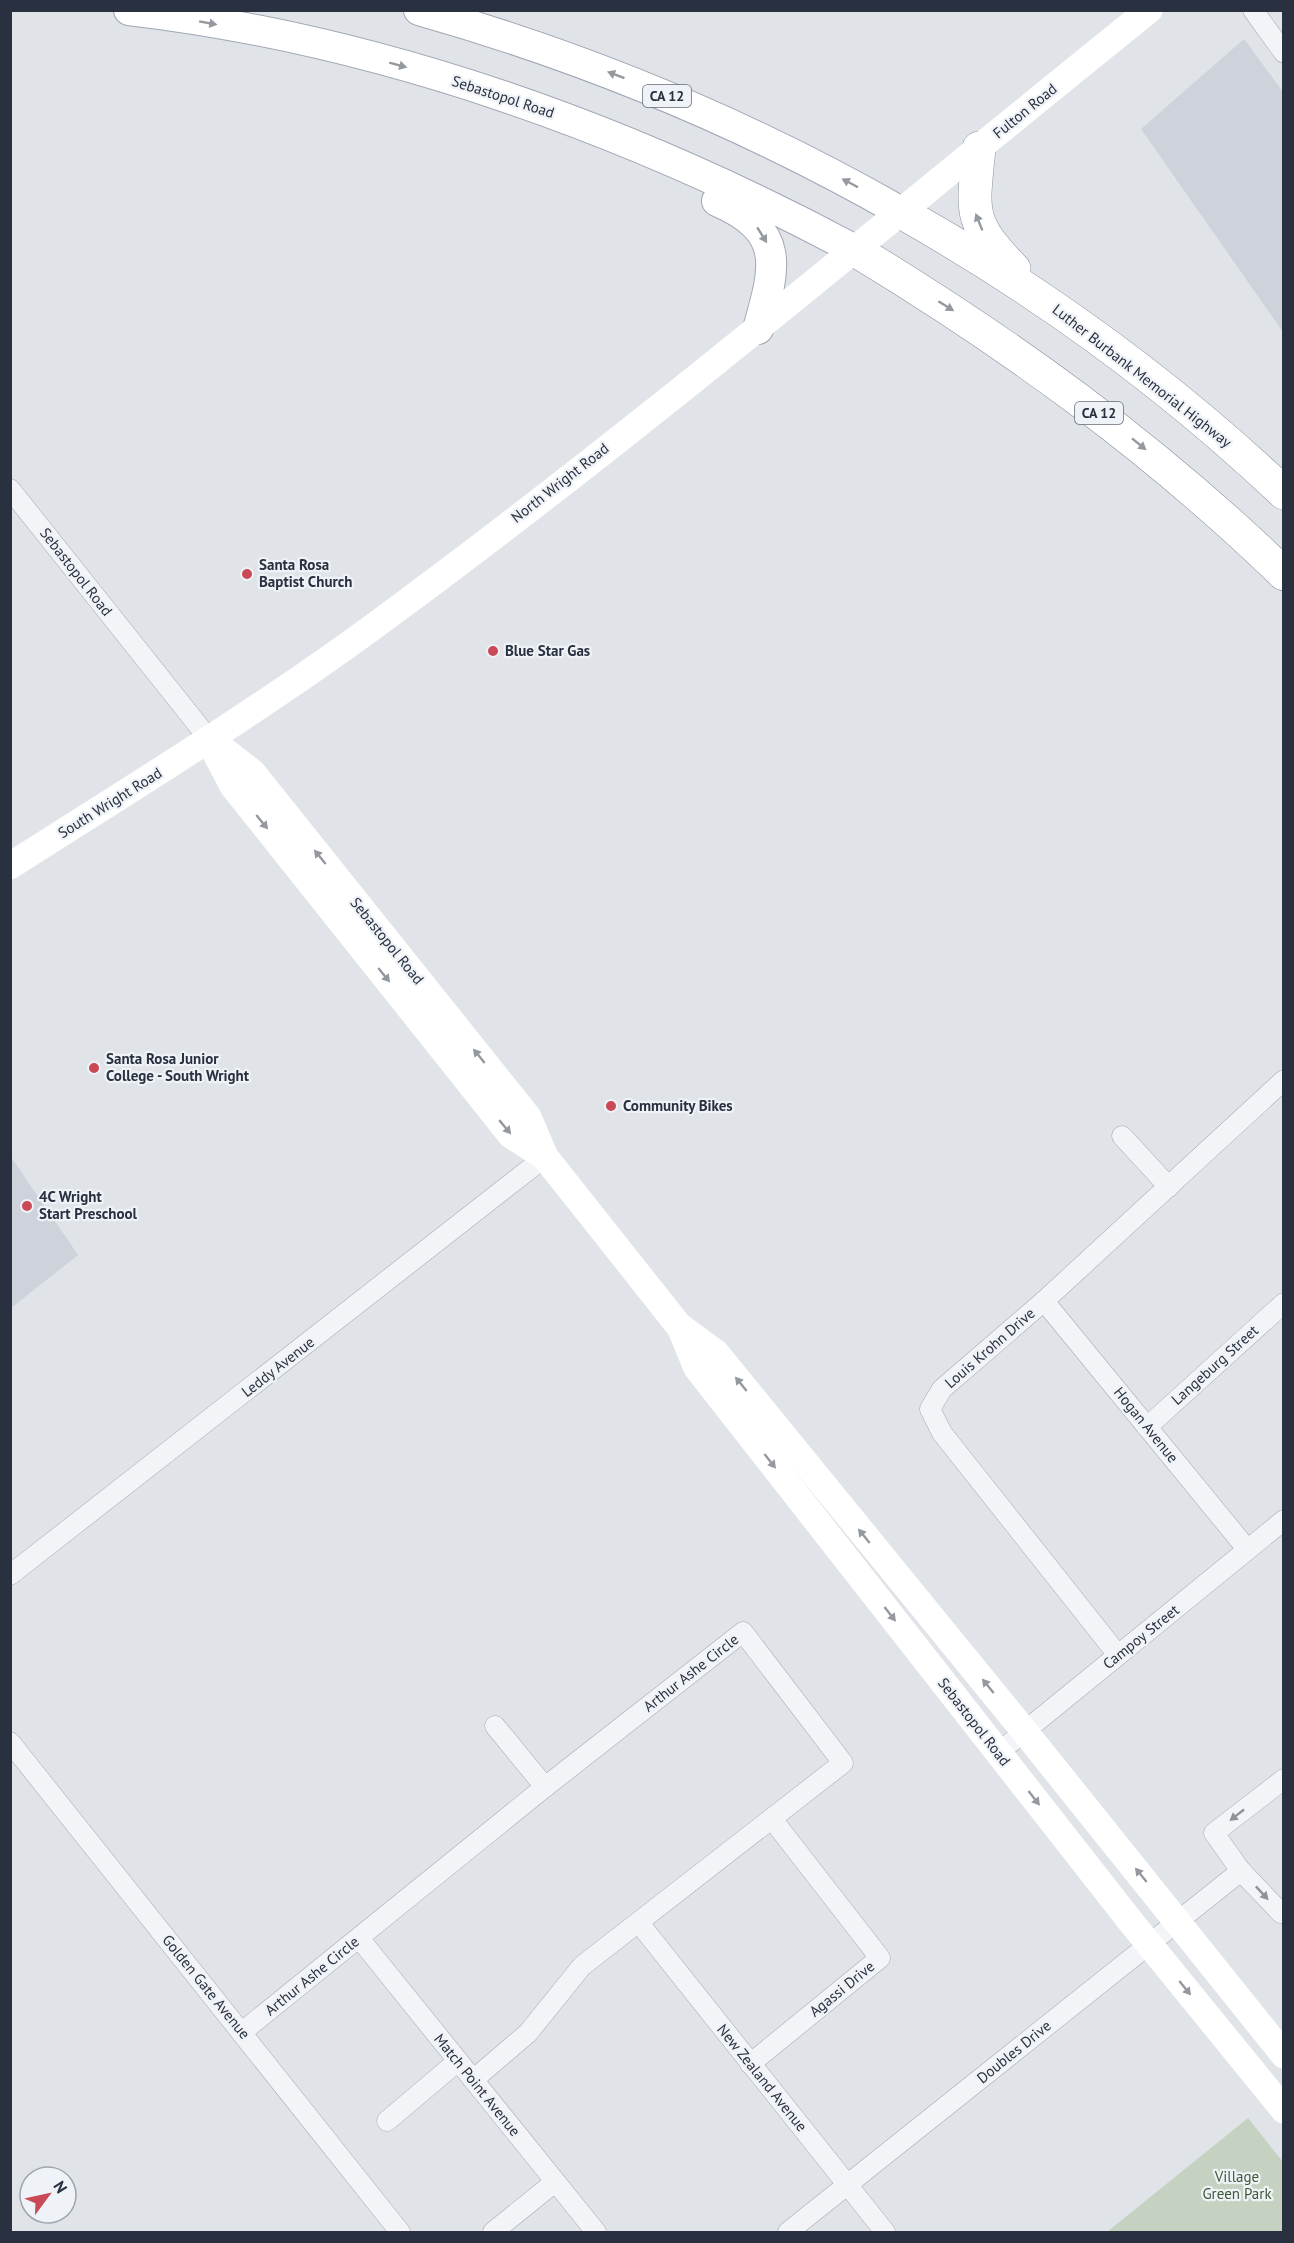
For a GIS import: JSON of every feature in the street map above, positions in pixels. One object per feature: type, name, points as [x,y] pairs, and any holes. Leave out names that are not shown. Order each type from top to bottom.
[{"type":"highway","points":[[980,148],[974,206],[978,221],[994,248],[1042,299]]},
{"type":"highway","name":"Luther Burbank Memorial Highway","points":[[901,212],[1042,299],[1136,368],[1284,493]]},
{"type":"highway","name":"CA 12","points":[[855,250],[946,305],[1077,396],[1166,466],[1284,573]]},
{"type":"main road","name":"Sebastopol Road","points":[[129,10],[322,45],[435,75],[551,112],[679,164],[855,250]]},
{"type":"main road","name":"CA 12","points":[[419,10],[553,52],[673,98],[779,147],[901,212]]},
{"type":"main road","name":"Fulton Road","points":[[901,212],[1149,10]]},
{"type":"main road","points":[[551,112],[618,158],[741,212],[756,225],[766,240],[772,264],[769,291],[758,329]]},
{"type":"main road","name":"North Wright Road","points":[[209,739],[381,621],[758,329],[901,212]]},
{"type":"main road","name":"Sebastopol Road","points":[[209,739],[233,786],[511,1135],[545,1157],[679,1326],[697,1368],[1148,1943],[1284,2110]]},
{"type":"main road","name":"South Wright Road","points":[[10,866],[209,739]]},
{"type":"main road","name":"Sebastopol Road","points":[[679,1326],[716,1353],[1178,1920],[1284,2055]]},
{"type":"street","points":[[1253,10],[1284,53]]},
{"type":"street","name":"Sebastopol Road","points":[[10,489],[209,739]]},
{"type":"street","name":"Louis Krohn Drive","points":[[1118,1656],[942,1433],[930,1409],[942,1389],[1044,1301],[1284,1080]]},
{"type":"street","points":[[1122,1136],[1169,1187]]},
{"type":"street","name":"Leddy Avenue","points":[[10,1575],[545,1157]]},
{"type":"street","name":"Hogan Avenue","points":[[1044,1301],[1247,1549]]},
{"type":"street","name":"Langeburg Street","points":[[1147,1427],[1284,1303]]},
{"type":"street","name":"Campoy Street","points":[[998,1753],[1284,1520]]},
{"type":"street","name":"Arthur Ashe Circle","points":[[242,2032],[545,1787],[743,1632],[843,1763],[582,1966],[528,2033],[474,2080]]},
{"type":"street","points":[[495,1726],[545,1787]]},
{"type":"street","name":"Golden Gate Avenue","points":[[10,1742],[400,2232]]},
{"type":"street","points":[[1284,1779],[1214,1833],[1241,1871],[1281,1913],[1284,1911]]},
{"type":"street","name":"Agassi Drive","points":[[750,2064],[880,1958],[772,1819]]},
{"type":"street","name":"Doubles Drive","points":[[788,2232],[1241,1871]]},
{"type":"street","name":"New Zealand Avenue","points":[[639,1923],[885,2232]]},
{"type":"street","name":"Match Point Avenue","points":[[359,1938],[596,2232]]},
{"type":"street","points":[[387,2121],[458,2061]]},
{"type":"street","points":[[493,2232],[555,2182]]},
{"type":"shaded area","points":[[1244,39],[1283,92],[1283,332],[1141,129]]},
{"type":"shaded area","name":"4C Wright Start Preschool","points":[[11,1157],[78,1255],[10,1308]]},
{"type":"green space","name":"Village Green Park","points":[[1248,2118],[1283,2162],[1283,2232],[1107,2232]]},
{"type":"place","name":"Santa Rosa Baptist Church","points":[[247,574]]},
{"type":"place","name":"Blue Star Gas","points":[[493,651]]},
{"type":"place","name":"Santa Rosa Junior College - South Wright","points":[[94,1068]]},
{"type":"place","name":"Community Bikes","points":[[611,1106]]},
{"type":"place","name":"4C Wright Start Preschool","points":[[27,1206]]}]
